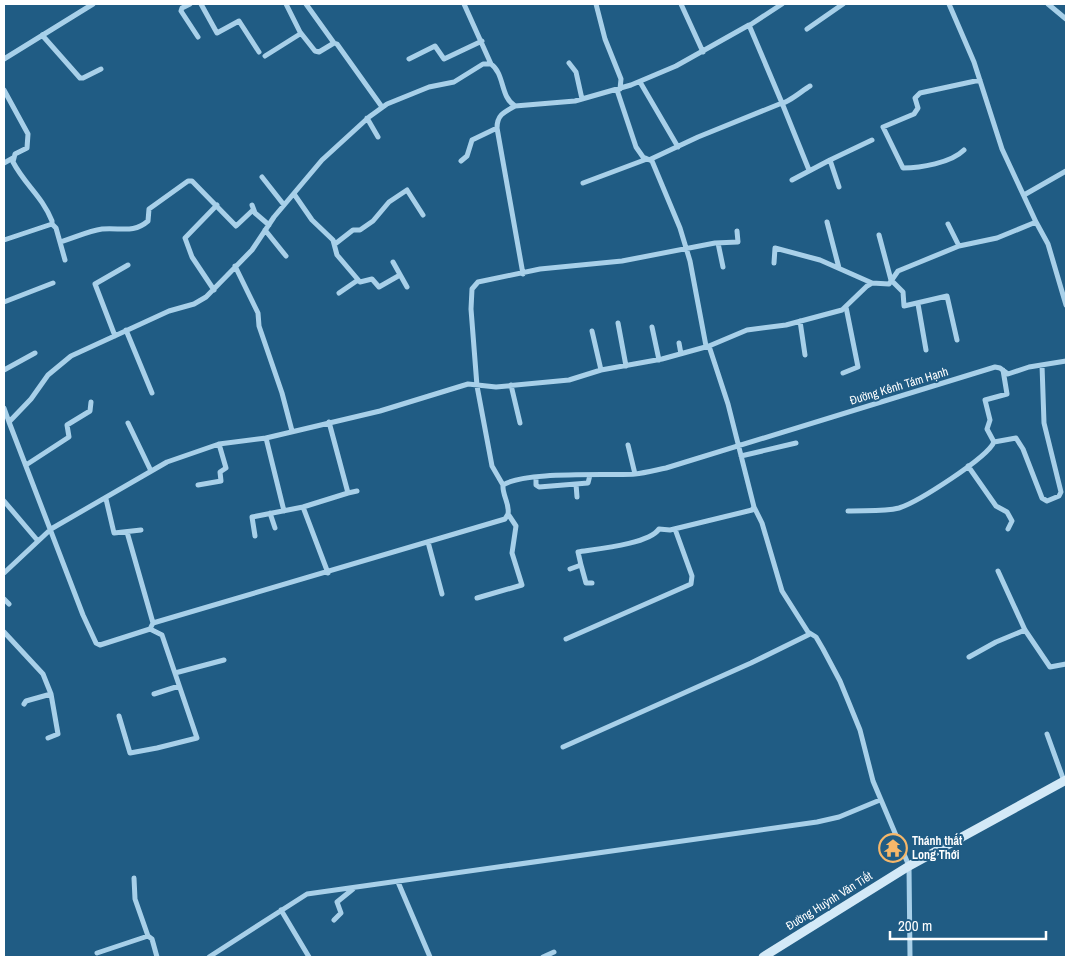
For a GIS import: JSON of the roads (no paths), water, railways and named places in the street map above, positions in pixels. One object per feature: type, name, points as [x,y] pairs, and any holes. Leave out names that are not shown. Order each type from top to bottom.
[{"type":"street","points":[[4,59],[93,4]]},
{"type":"street","points":[[190,4],[182,8],[181,11],[198,37]]},
{"type":"street","points":[[201,4],[218,33],[239,20],[259,52]]},
{"type":"street","points":[[286,4],[300,34],[317,52],[334,43]]},
{"type":"street","points":[[306,4],[382,108]]},
{"type":"street","points":[[464,4],[491,64]]},
{"type":"street","points":[[596,4],[604,39],[621,79],[619,89],[636,147],[649,159],[680,228],[707,346],[728,404],[754,507],[762,523],[782,591],[810,634],[816,637],[840,681],[860,730],[873,781],[880,800],[909,866],[910,957]]},
{"type":"street","points":[[681,4],[703,52]]},
{"type":"street","points":[[523,274],[497,128],[498,118],[501,113],[514,106],[582,99],[640,82],[703,52],[782,4]]},
{"type":"street","points":[[808,29],[843,4]]},
{"type":"street","points":[[949,4],[980,80],[1002,149],[1048,244],[1066,305]]},
{"type":"street","points":[[1048,4],[1066,19]]},
{"type":"street","points":[[750,25],[809,170]]},
{"type":"street","points":[[265,56],[300,34]]},
{"type":"street","points":[[42,36],[81,79],[101,69]]},
{"type":"street","points":[[409,59],[434,46],[444,59],[482,41]]},
{"type":"street","points":[[569,63],[576,72],[582,99]]},
{"type":"street","points":[[9,422],[54,370],[78,353],[169,311],[194,304],[214,290],[252,250],[284,205],[322,160],[367,118],[382,108],[429,87],[454,82],[483,64],[491,64],[497,68],[507,99],[514,106]]},
{"type":"street","points":[[964,150],[957,156],[937,163],[903,168],[884,127],[914,114],[918,108],[915,98],[920,93],[980,80]]},
{"type":"street","points":[[640,82],[678,147]]},
{"type":"street","points":[[583,182],[649,159],[787,102],[810,86]]},
{"type":"street","points":[[4,90],[29,138],[27,148],[15,154],[13,158],[4,163]]},
{"type":"street","points":[[367,118],[378,137]]},
{"type":"street","points":[[461,161],[467,156],[472,140],[497,128]]},
{"type":"street","points":[[792,180],[872,140]]},
{"type":"street","points":[[13,158],[25,183],[34,188],[42,200],[52,224],[56,228],[64,260]]},
{"type":"street","points":[[830,160],[839,188]]},
{"type":"street","points":[[1024,195],[1066,171]]},
{"type":"street","points":[[262,177],[284,205]]},
{"type":"street","points":[[60,242],[101,229],[117,228],[126,230],[138,227],[148,221],[150,209],[192,181],[236,226],[253,208],[286,256]]},
{"type":"street","points":[[335,244],[353,230],[360,230],[373,221],[389,202],[407,190],[423,215]]},
{"type":"street","points":[[294,194],[312,220],[330,236],[335,244],[337,255],[358,280],[362,283],[372,279],[380,287],[400,275]]},
{"type":"street","points":[[214,290],[192,257],[185,238],[217,205]]},
{"type":"street","points":[[827,222],[839,268]]},
{"type":"street","points":[[774,263],[776,248],[800,254],[839,268],[872,283],[883,285],[889,284],[898,271],[959,246],[997,238],[1036,222]]},
{"type":"street","points":[[4,240],[52,224]]},
{"type":"street","points":[[948,224],[959,246]]},
{"type":"street","points":[[477,598],[522,585],[512,554],[516,526],[508,514],[503,485],[492,466],[477,386],[471,309],[472,289],[478,282],[566,266],[622,261],[686,248],[738,242],[737,231]]},
{"type":"street","points":[[879,235],[891,280],[903,292],[904,306],[947,296],[957,340]]},
{"type":"street","points":[[718,243],[723,267]]},
{"type":"street","points":[[393,262],[407,288]]},
{"type":"street","points":[[115,336],[94,287],[95,284],[128,265]]},
{"type":"street","points":[[235,266],[258,313],[259,326],[282,393],[292,431]]},
{"type":"street","points":[[340,293],[358,280]]},
{"type":"street","points":[[4,302],[53,282]]},
{"type":"street","points":[[4,573],[51,529],[106,499],[151,471],[184,455],[219,444],[266,438],[380,411],[468,384],[477,386],[510,385],[569,380],[601,370],[659,360],[707,346],[747,330],[800,321],[846,307],[872,283]]},
{"type":"street","points":[[918,304],[926,350]]},
{"type":"street","points":[[842,373],[858,367],[846,307]]},
{"type":"street","points":[[800,321],[805,355]]},
{"type":"street","points":[[618,324],[626,366]]},
{"type":"street","points":[[652,328],[659,360]]},
{"type":"street","points":[[126,330],[152,393]]},
{"type":"street","points":[[592,331],[601,370]]},
{"type":"street","points":[[679,343],[681,354]]},
{"type":"street","points":[[4,370],[35,353]]},
{"type":"street","name":"Đường Kênh Tám Hạnh","points":[[503,485],[508,482],[536,478],[590,474],[635,474],[666,468],[995,367],[1008,374],[1066,361]]},
{"type":"street","points":[[848,511],[896,508],[911,504],[968,466],[990,448],[994,442],[1016,438],[1023,450],[1042,498],[1047,502],[1059,496],[1061,492],[1044,423],[1042,365]]},
{"type":"street","points":[[994,442],[987,429],[990,420],[985,400],[1007,394],[1003,370]]},
{"type":"street","points":[[510,385],[520,424]]},
{"type":"street","points":[[26,465],[69,437],[67,425],[90,411],[90,402]]},
{"type":"street","points":[[4,408],[83,615],[96,643],[100,645],[150,629],[162,635],[196,738],[130,752],[119,716]]},
{"type":"street","points":[[329,422],[348,493]]},
{"type":"street","points":[[128,423],[151,471]]},
{"type":"street","points":[[266,438],[284,511]]},
{"type":"street","points":[[742,456],[796,443]]},
{"type":"street","points":[[198,485],[222,481],[220,472],[226,468],[219,444]]},
{"type":"street","points":[[628,445],[635,474]]},
{"type":"street","points":[[968,466],[996,506],[1007,512],[1012,521],[1008,529]]},
{"type":"street","points":[[536,478],[536,485],[539,487],[588,482],[590,474]]},
{"type":"street","points":[[576,484],[578,497]]},
{"type":"street","points":[[255,536],[252,517],[303,507],[357,491]]},
{"type":"street","points":[[106,499],[113,532],[141,530]]},
{"type":"street","points":[[4,501],[38,541]]},
{"type":"street","points":[[303,507],[328,573]]},
{"type":"street","points":[[592,583],[586,582],[578,552],[619,546],[653,536],[658,530],[675,528],[752,510],[754,507]]},
{"type":"street","points":[[270,513],[275,528]]},
{"type":"street","points":[[153,623],[328,573],[505,519],[508,514]]},
{"type":"street","points":[[566,639],[691,584],[692,576],[675,528]]},
{"type":"street","points":[[127,532],[153,623],[150,629]]},
{"type":"street","points":[[428,542],[442,594]]},
{"type":"street","points":[[570,569],[581,565]]},
{"type":"street","points":[[998,571],[1025,630],[1050,667],[1066,664]]},
{"type":"street","points":[[4,599],[9,604]]},
{"type":"street","points":[[969,657],[996,642],[1025,630]]},
{"type":"street","points":[[4,632],[40,671],[51,694],[58,734],[48,738]]},
{"type":"street","points":[[563,748],[751,663],[810,634]]},
{"type":"street","points":[[175,673],[224,660]]},
{"type":"street","points":[[154,694],[179,686]]},
{"type":"street","points":[[24,704],[26,701],[51,694]]},
{"type":"street","points":[[1047,734],[1065,781]]},
{"type":"street","name":"Đường Huỳnh Văn Tiết","points":[[763,957],[909,866],[1065,781]]},
{"type":"street","points":[[209,957],[307,894],[817,822],[839,817],[880,800]]},
{"type":"street","points":[[134,878],[136,899],[157,957]]},
{"type":"street","points":[[398,882],[430,957]]},
{"type":"street","points":[[334,920],[341,913],[337,902],[353,889]]},
{"type":"street","points":[[281,910],[309,957]]},
{"type":"street","points":[[97,953],[148,936]]},
{"type":"street","points":[[543,957],[554,952]]},
{"type":"place","name":"Thánh thất Long Thới","points":[[893,848]]}]
